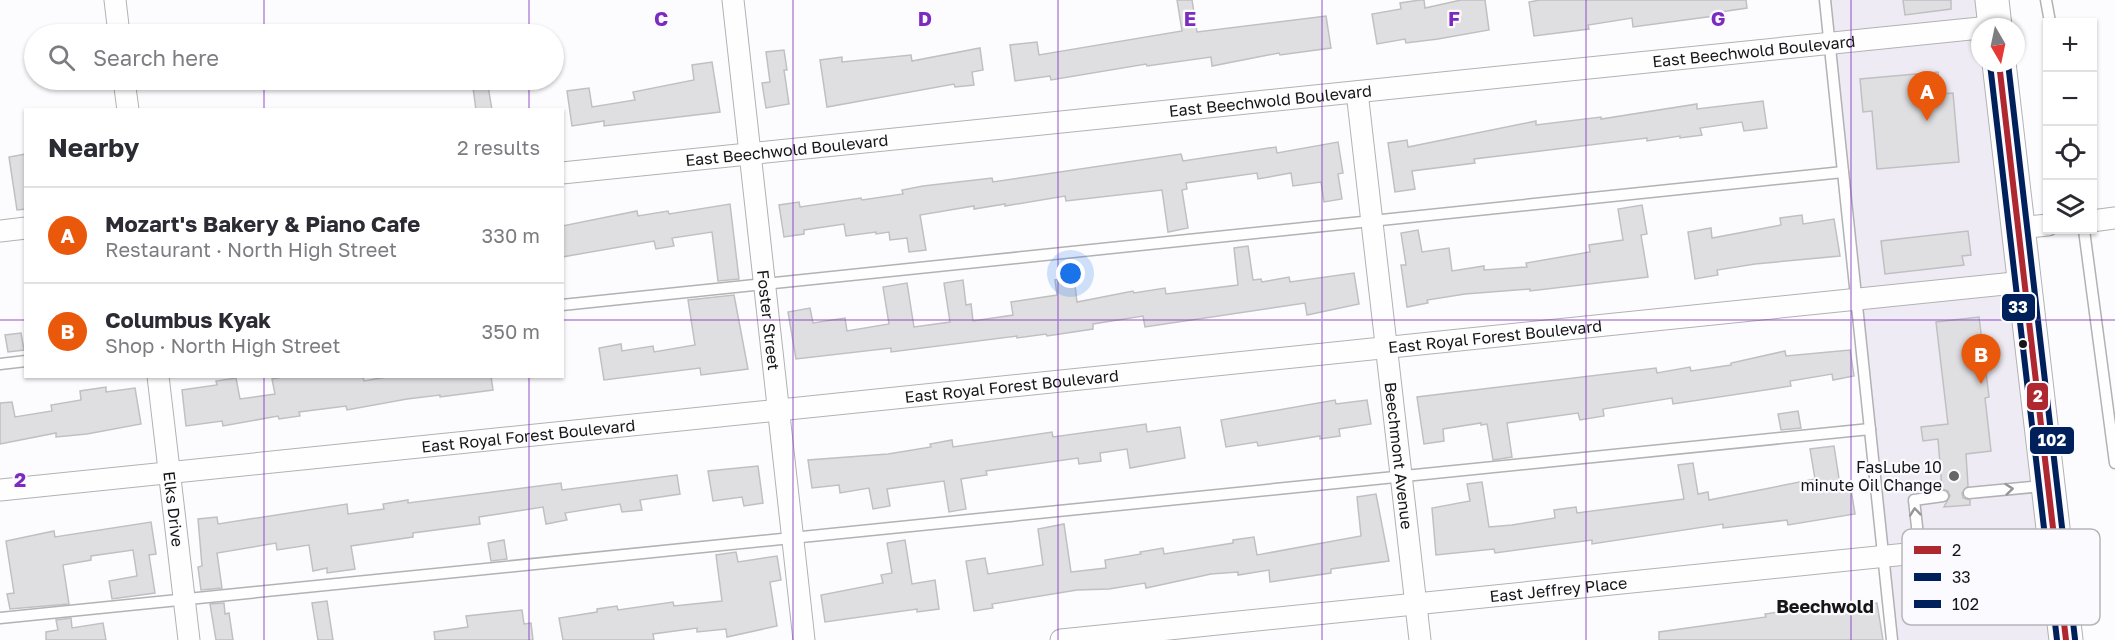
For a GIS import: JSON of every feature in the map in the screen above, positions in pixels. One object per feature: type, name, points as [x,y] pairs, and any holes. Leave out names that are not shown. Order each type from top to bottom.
[{"type":"main road","points":[[1992,0],[1994,18]]},
{"type":"main road","points":[[2001,72],[2033,227],[2024,282],[2053,529]]},
{"type":"main road","points":[[2064,625],[2066,640]]},
{"type":"street","points":[[115,0],[118,24]]},
{"type":"street","name":"Foster Street","points":[[733,0],[804,640]]},
{"type":"street","name":"East Beechwold Boulevard","points":[[564,173],[1971,29]]},
{"type":"street","points":[[125,90],[128,108]]},
{"type":"street","name":"Beechmont Avenue","points":[[1357,92],[1420,640]]},
{"type":"street","points":[[2097,220],[2115,218]]},
{"type":"street","points":[[0,231],[24,228]]},
{"type":"street","name":"East Royal Forest Boulevard","points":[[0,490],[2024,282]]},
{"type":"street","name":"Elks Drive","points":[[158,378],[189,640]]},
{"type":"street","name":"East Jeffrey Place","points":[[1061,640],[1902,554]]},
{"type":"lane","points":[[1825,0],[1892,640]]},
{"type":"lane","points":[[2046,0],[2049,18]]},
{"type":"lane","points":[[564,305],[1843,172]]},
{"type":"lane","points":[[2085,234],[2115,463]]},
{"type":"lane","points":[[0,364],[24,361]]},
{"type":"lane","points":[[0,618],[1870,429]]},
{"type":"lane","points":[[1969,494],[2048,485]]},
{"type":"lane","points":[[1917,529],[1914,500],[1943,496]]},
{"type":"shaded area","points":[[1825,0],[1994,0],[1985,18],[1971,18],[1971,72],[2002,72],[2054,529],[1902,529],[1902,625],[2065,625],[2067,640],[1892,640]]},
{"type":"building","points":[[1177,0],[1192,0],[1197,32],[1326,16],[1331,48],[1280,55],[1279,53],[1212,66],[1211,57],[1147,66],[1146,64],[1051,80],[1050,76],[1015,81],[1010,45],[1037,42],[1039,55],[1182,31]]},
{"type":"building","points":[[1424,0],[1425,8],[1461,0],[1485,0],[1489,30],[1406,43],[1405,39],[1377,44],[1372,14],[1401,9],[1400,3]]},
{"type":"building","points":[[1540,0],[1746,0],[1747,8],[1714,13],[1714,16],[1633,27],[1632,18],[1588,25],[1589,29],[1534,36],[1529,2]]},
{"type":"building","points":[[1903,0],[1951,0],[1951,9],[1905,15]]},
{"type":"building","points":[[980,48],[983,70],[972,72],[974,85],[955,87],[954,84],[827,107],[820,60],[842,57],[842,62],[911,55],[912,61]]},
{"type":"building","points":[[784,50],[787,70],[784,70],[789,104],[766,108],[762,83],[770,82],[766,52]]},
{"type":"building","points":[[712,62],[720,112],[604,126],[604,121],[572,126],[567,91],[589,88],[592,107],[635,100],[633,92],[694,80],[692,65]]},
{"type":"building","points":[[1938,72],[1940,94],[1953,93],[1959,162],[1877,169],[1872,111],[1863,112],[1860,79]]},
{"type":"building","points":[[473,90],[489,90],[492,108],[476,108]]},
{"type":"building","points":[[1763,101],[1767,128],[1744,131],[1742,122],[1700,128],[1702,135],[1647,141],[1647,138],[1474,159],[1475,163],[1412,171],[1415,189],[1395,192],[1388,143],[1407,140],[1408,147],[1536,121],[1536,125],[1601,117],[1601,119],[1697,104],[1697,109]]},
{"type":"building","points":[[1338,142],[1343,173],[1338,174],[1342,199],[1324,202],[1321,182],[1293,186],[1291,173],[1258,179],[1257,173],[1186,183],[1187,189],[1182,190],[1188,228],[1168,232],[1162,190],[1066,201],[1065,196],[1005,206],[1005,204],[974,209],[974,206],[920,215],[926,250],[909,252],[907,238],[890,240],[889,232],[846,236],[844,224],[804,230],[804,234],[784,237],[779,205],[799,202],[800,207],[861,198],[862,200],[903,194],[902,190],[923,186],[992,178],[993,182],[1181,154],[1183,161],[1276,147],[1277,153]]},
{"type":"building","points":[[24,154],[24,209],[17,210],[9,157]]},
{"type":"building","points":[[730,204],[739,279],[718,281],[712,232],[672,238],[674,246],[656,249],[654,241],[564,257],[564,226],[637,211],[638,216],[668,211],[669,214]]},
{"type":"building","points":[[1642,205],[1647,234],[1641,235],[1648,277],[1530,291],[1530,289],[1465,294],[1427,300],[1428,303],[1407,307],[1401,265],[1406,265],[1401,233],[1418,230],[1422,252],[1449,248],[1452,271],[1484,266],[1484,270],[1527,267],[1526,263],[1590,252],[1589,245],[1623,240],[1618,209]]},
{"type":"building","points":[[1802,215],[1803,224],[1834,219],[1840,256],[1717,270],[1718,275],[1695,279],[1688,232],[1711,228],[1712,238],[1781,225],[1780,218]]},
{"type":"building","points":[[1968,231],[1971,255],[1962,256],[1964,265],[1885,274],[1881,241]]},
{"type":"building","points":[[1248,246],[1253,280],[1261,279],[1262,282],[1289,277],[1290,282],[1354,273],[1359,304],[1307,315],[1305,303],[1145,327],[1143,316],[1093,324],[1093,329],[1047,336],[1046,334],[1017,338],[1017,336],[891,352],[891,348],[796,359],[788,312],[810,308],[813,323],[845,318],[847,331],[889,324],[883,287],[907,283],[914,327],[950,322],[944,283],[963,280],[966,305],[971,304],[973,321],[1013,315],[1011,302],[1057,295],[1055,280],[1074,277],[1077,302],[1133,291],[1134,293],[1165,288],[1166,294],[1238,285],[1234,248]]},
{"type":"building","points":[[734,295],[748,369],[701,375],[700,368],[604,380],[599,348],[621,344],[622,351],[653,346],[654,352],[695,345],[688,300]]},
{"type":"building","points":[[1979,317],[1989,397],[1985,398],[1991,451],[1966,454],[1968,486],[1962,493],[1963,498],[1970,500],[1970,505],[1944,507],[1950,496],[1948,491],[1942,489],[1938,439],[1923,441],[1921,427],[1948,424],[1936,322]]},
{"type":"building","points":[[21,333],[24,350],[8,352],[5,335]]},
{"type":"building","points":[[1850,350],[1854,376],[1833,380],[1832,374],[1790,381],[1791,386],[1673,404],[1672,398],[1603,409],[1604,416],[1580,420],[1578,413],[1507,423],[1512,457],[1493,460],[1487,424],[1481,425],[1481,423],[1443,429],[1444,441],[1424,444],[1417,397],[1656,368],[1657,373],[1690,367],[1691,371],[1731,365],[1731,363],[1785,351],[1786,356]]},
{"type":"building","points":[[236,378],[240,399],[275,394],[272,379],[363,378],[364,381],[381,378],[491,378],[493,390],[407,399],[347,410],[346,406],[299,412],[300,416],[279,419],[278,416],[223,426],[222,421],[186,426],[182,390],[217,385],[216,381]]},
{"type":"building","points":[[106,387],[106,392],[135,388],[141,424],[87,434],[56,437],[56,433],[0,444],[0,403],[12,402],[15,417],[52,411],[51,405],[81,400],[80,391]]},
{"type":"building","points":[[1335,400],[1336,404],[1367,400],[1371,424],[1339,429],[1340,436],[1320,439],[1320,436],[1258,446],[1257,442],[1226,447],[1221,420]]},
{"type":"building","points":[[1798,411],[1801,428],[1781,430],[1778,414]]},
{"type":"building","points":[[1146,424],[1147,432],[1180,427],[1185,458],[1130,468],[1127,449],[1100,453],[1101,461],[1079,464],[1078,458],[986,471],[987,475],[961,479],[966,509],[949,512],[944,481],[887,489],[890,506],[873,509],[869,488],[840,493],[839,485],[812,488],[808,460],[888,454],[931,447],[930,444],[952,440],[953,447],[1052,432],[1053,437]]},
{"type":"building","points":[[1834,446],[1840,485],[1850,483],[1855,514],[1788,525],[1787,520],[1723,528],[1723,524],[1592,544],[1592,540],[1495,553],[1494,549],[1436,555],[1432,508],[1470,501],[1467,484],[1482,482],[1489,527],[1512,525],[1555,518],[1554,510],[1576,507],[1577,513],[1684,499],[1678,465],[1693,463],[1698,494],[1708,492],[1709,500],[1815,479],[1810,449]]},
{"type":"building","points":[[758,466],[763,503],[744,506],[742,497],[713,501],[708,471]]},
{"type":"building","points":[[677,475],[680,494],[640,500],[642,510],[622,512],[620,504],[565,513],[567,520],[546,524],[543,507],[479,517],[480,524],[413,533],[413,537],[351,546],[355,569],[327,573],[327,568],[313,571],[309,545],[277,550],[276,543],[217,553],[222,588],[201,590],[198,567],[202,566],[198,519],[217,517],[218,524],[347,504],[348,514],[384,509],[383,504],[408,500],[408,503],[561,483],[562,490]]},
{"type":"building","points":[[1376,494],[1389,561],[1331,569],[1331,573],[1270,582],[1269,570],[1238,575],[1238,572],[1211,574],[1146,588],[1145,583],[1109,589],[1077,590],[992,604],[993,608],[974,611],[966,561],[985,558],[988,574],[1043,565],[1038,529],[1064,524],[1071,572],[1106,568],[1105,560],[1141,554],[1140,552],[1163,548],[1164,554],[1233,543],[1233,540],[1254,537],[1257,555],[1361,536],[1357,497]]},
{"type":"building","points":[[151,522],[156,554],[149,555],[155,593],[112,599],[109,581],[137,576],[133,550],[91,556],[91,560],[63,565],[69,604],[10,609],[7,594],[14,593],[6,541],[54,531],[55,537]]},
{"type":"building","points":[[504,540],[507,559],[491,561],[488,543]]},
{"type":"building","points":[[905,540],[912,584],[935,580],[939,609],[917,612],[917,609],[825,622],[821,595],[883,583],[881,575],[892,573],[887,543]]},
{"type":"building","points":[[736,552],[738,562],[777,556],[781,580],[770,582],[777,626],[727,637],[726,629],[697,632],[697,628],[653,634],[654,640],[563,640],[559,618],[597,612],[597,609],[617,606],[618,610],[673,602],[674,606],[722,601],[716,555]]},
{"type":"building","points":[[327,601],[333,640],[318,640],[312,603]]},
{"type":"building","points":[[224,603],[225,614],[229,613],[233,640],[216,640],[210,604]]},
{"type":"building","points":[[1877,603],[1883,640],[1659,640],[1659,632],[1766,617],[1765,614],[1819,608],[1819,611]]},
{"type":"building","points":[[522,610],[524,624],[531,623],[533,640],[435,640],[434,632],[468,627],[466,616]]},
{"type":"building","points":[[71,618],[72,628],[103,623],[106,640],[46,640],[46,632],[58,630],[56,620]]},
{"type":"transit line","name":"33","points":[[1991,72],[2044,529]]},
{"type":"transit line","name":"2","points":[[2000,72],[2053,529]]},
{"type":"transit line","name":"102","points":[[2009,72],[2062,529]]},
{"type":"transit line","name":"33","points":[[2055,625],[2057,640]]},
{"type":"transit line","name":"2","points":[[2064,625],[2066,640]]},
{"type":"transit line","name":"102","points":[[2073,625],[2075,639]]},
{"type":"place","name":"Mozart's Bakery & Piano Cafe","points":[[1927,121]]},
{"type":"place","name":"Columbus Kyak","points":[[1981,384]]},
{"type":"place","name":"FasLube 10 minute Oil Change","points":[[1954,476]]},
{"type":"district","name":"Beechwold","points":[[1825,607]]}]
